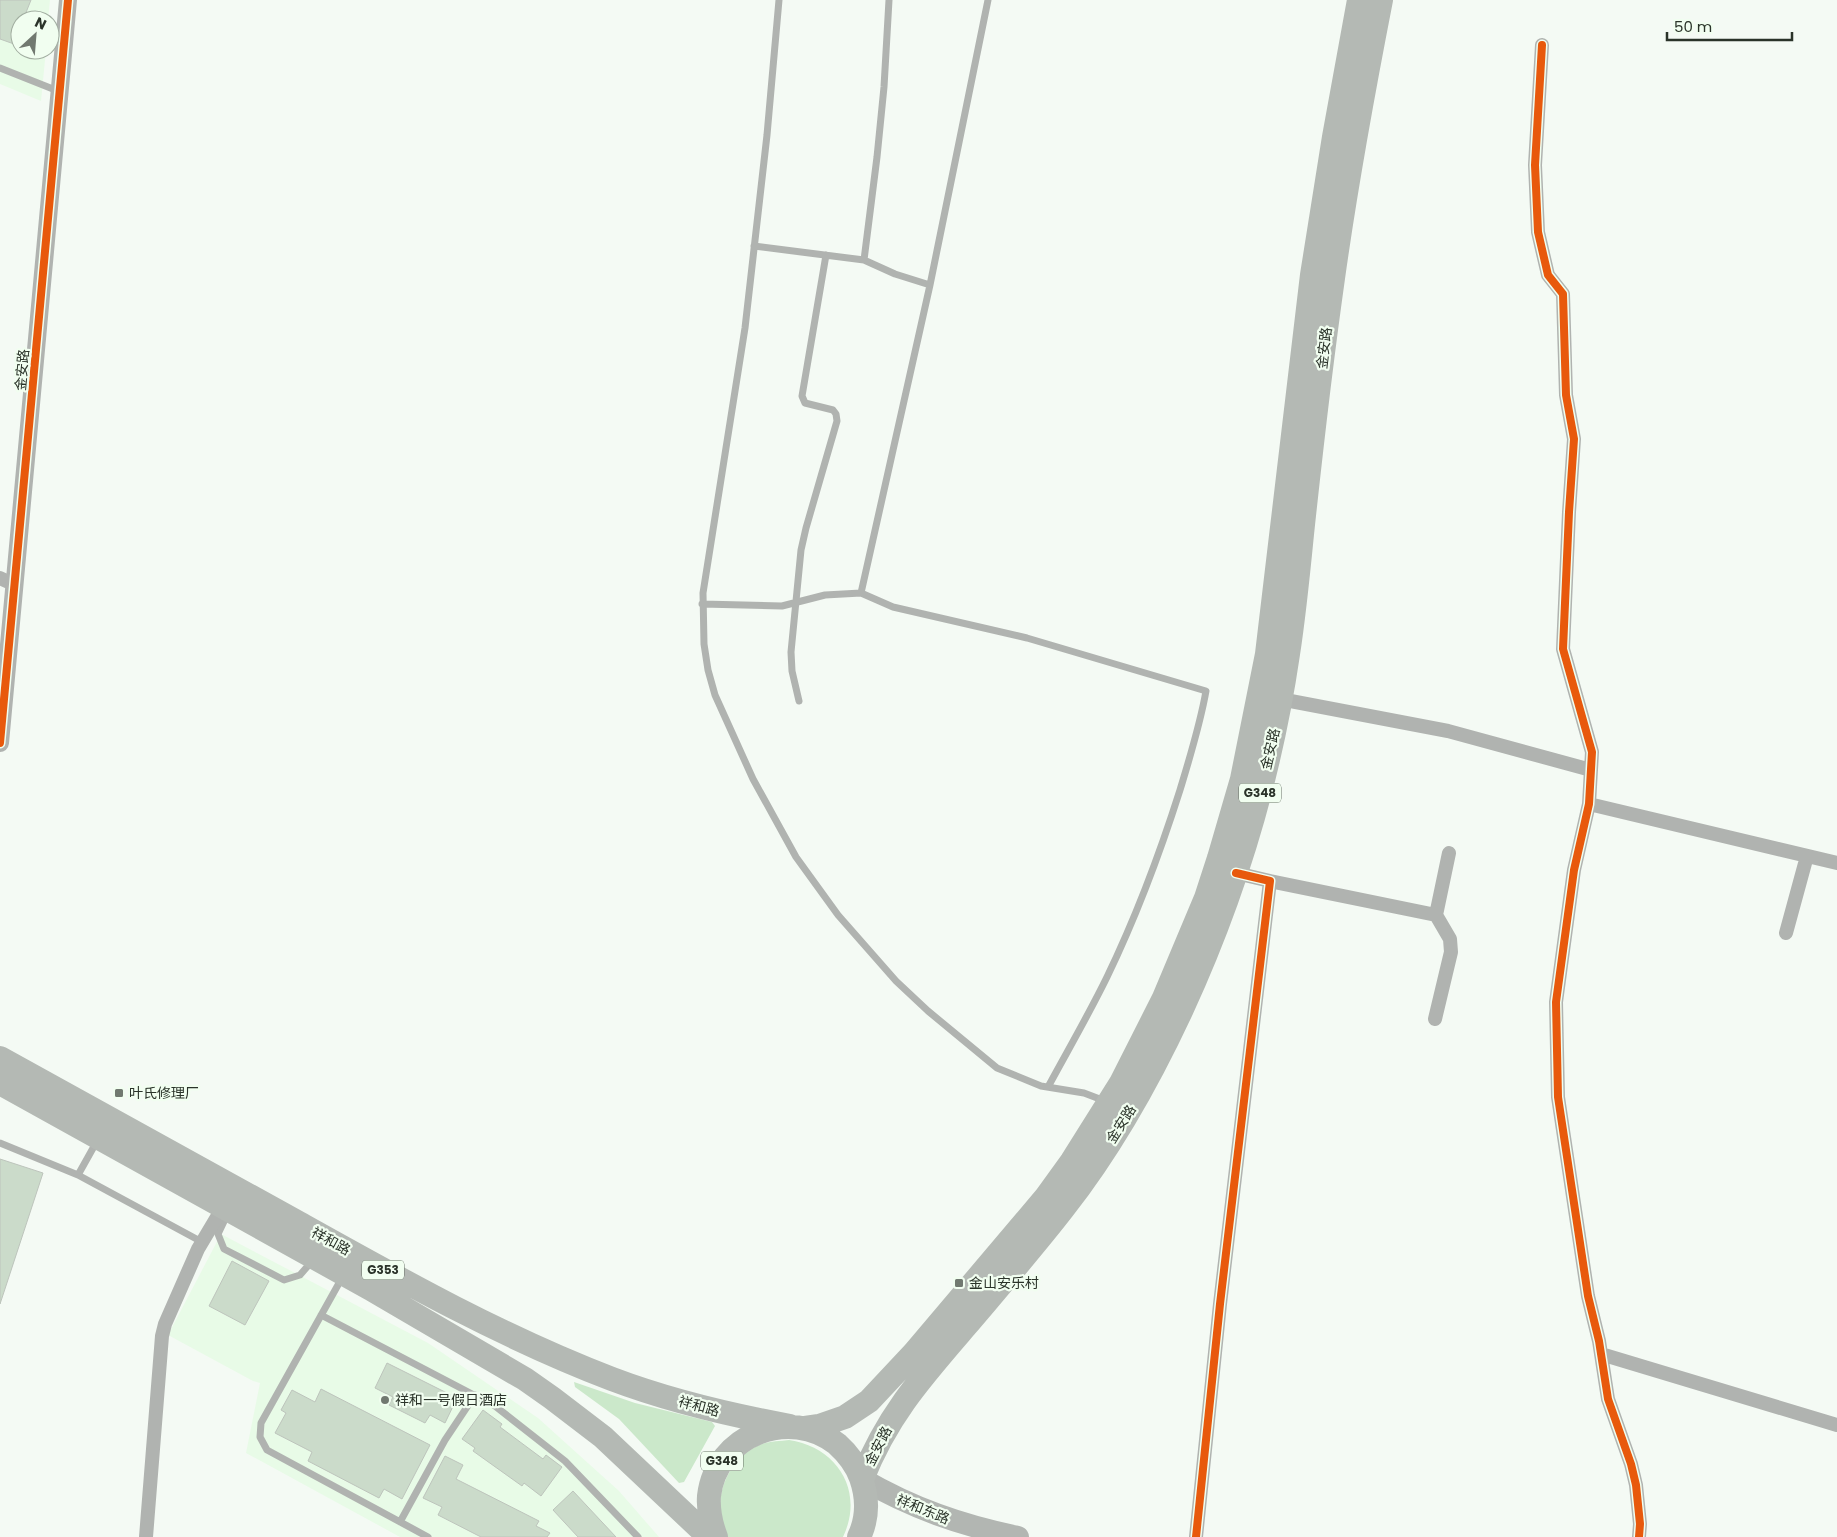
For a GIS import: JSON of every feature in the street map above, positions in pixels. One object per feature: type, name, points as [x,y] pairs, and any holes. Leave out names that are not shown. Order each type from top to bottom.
[{"type":"highway","name":"金安路","points":[[798,1427],[832,1422],[851,1414],[870,1401],[978,1278],[1046,1196],[1072,1161],[1110,1102],[1143,1041],[1186,948],[1219,858],[1242,779],[1267,654],[1312,275],[1359,0]]},
{"type":"highway","name":"金安路","points":[[862,1479],[879,1440],[911,1390],[1063,1210],[1115,1136],[1140,1094],[1170,1033],[1205,956],[1236,873],[1262,784],[1280,699],[1296,595],[1333,278],[1355,140],[1381,0]]},
{"type":"highway","name":"祥和路","points":[[0,1058],[382,1269],[499,1330],[591,1371],[656,1394],[745,1418],[798,1427]]},
{"type":"highway","name":"祥和路","points":[[0,1083],[344,1274],[497,1362],[552,1398],[603,1437],[709,1537]]},
{"type":"highway","name":"G348","points":[[716,1537],[711,1524],[709,1496],[718,1468],[726,1456],[742,1441],[761,1431],[776,1427],[798,1427]]},
{"type":"highway","points":[[798,1427],[825,1437],[843,1450],[862,1479],[866,1502],[866,1516],[859,1537]]},
{"type":"main road","name":"祥和东路","points":[[862,1479],[890,1495],[942,1517],[1018,1537]]},
{"type":"street","name":"金安路","points":[[0,743],[7,582],[60,92],[68,0]]},
{"type":"street","points":[[1542,45],[1535,165],[1538,232],[1548,275],[1563,294],[1566,395],[1574,440],[1568,512],[1563,649],[1592,752],[1589,804],[1574,870],[1556,1002],[1558,1097],[1588,1296],[1601,1354],[1608,1399],[1631,1464],[1636,1486],[1640,1524],[1639,1537]]},
{"type":"street","points":[[1280,699],[1448,731],[1591,770]]},
{"type":"street","points":[[1589,804],[1837,863]]},
{"type":"street","points":[[1435,1019],[1451,952],[1450,939],[1436,915],[1448,853]]},
{"type":"street","points":[[1786,933],[1807,856]]},
{"type":"street","points":[[1236,873],[1436,915]]},
{"type":"street","points":[[1196,1537],[1220,1304],[1270,881]]},
{"type":"street","points":[[146,1537],[162,1336],[165,1324],[202,1242],[226,1208]]},
{"type":"street","points":[[1601,1354],[1837,1425]]},
{"type":"lane","points":[[779,0],[767,135],[745,328],[702,604],[704,644],[708,670],[715,695],[737,746],[796,858],[816,887],[866,948],[928,1011],[997,1068],[1017,1078],[1041,1086],[1084,1094],[1110,1102]]},
{"type":"lane","points":[[864,260],[883,96],[889,0]]},
{"type":"lane","points":[[861,593],[930,284],[988,0]]},
{"type":"lane","points":[[0,68],[60,92]]},
{"type":"lane","points":[[754,246],[864,260],[895,274],[930,284]]},
{"type":"lane","points":[[799,701],[792,671],[791,652],[802,550],[806,528],[837,421],[833,410],[805,403],[802,396],[826,255]]},
{"type":"lane","points":[[702,604],[782,606],[825,595],[861,593],[893,607],[1027,638],[1206,691],[1187,766],[1170,820],[1139,904],[1108,975],[1048,1087]]},
{"type":"lane","points":[[78,1176],[99,1138]]},
{"type":"lane","points":[[0,1143],[78,1176],[202,1242]]},
{"type":"lane","points":[[226,1208],[218,1234],[224,1249],[284,1280],[300,1275],[315,1258]]},
{"type":"lane","points":[[344,1274],[261,1423],[260,1430],[263,1444],[267,1450],[428,1537]]},
{"type":"lane","points":[[321,1315],[495,1406],[565,1462],[638,1537]]},
{"type":"lane","points":[[400,1522],[444,1440],[475,1394]]},
{"type":"shaded area","points":[[0,0],[50,0],[49,10],[10,10],[10,60],[45,60],[41,101],[0,84]]},
{"type":"shaded area","name":"祥和一号假日酒店","points":[[221,1234],[428,1343],[538,1418],[619,1491],[659,1537],[400,1537],[246,1453],[260,1383],[168,1335]]},
{"type":"shaded area","points":[[574,1382],[635,1403],[712,1422],[715,1426],[684,1482],[679,1483],[619,1419],[575,1387]]},
{"type":"shaded area","points":[[789,1440],[806,1444],[821,1452],[833,1462],[842,1474],[848,1488],[851,1503],[849,1520],[843,1537],[728,1537],[720,1510],[724,1483],[730,1471],[749,1451],[762,1444]]},
{"type":"building","points":[[0,0],[31,0],[27,10],[10,10],[10,43],[0,39]]},
{"type":"building","points":[[0,1159],[43,1173],[0,1304]]},
{"type":"building","points":[[232,1261],[269,1281],[245,1325],[209,1306]]},
{"type":"building","points":[[387,1363],[457,1398],[445,1423],[430,1415],[425,1423],[389,1405],[393,1397],[375,1388]]},
{"type":"building","points":[[321,1389],[430,1445],[402,1499],[384,1489],[379,1498],[308,1461],[312,1452],[275,1433],[286,1413],[281,1410],[292,1390],[315,1402]]},
{"type":"building","points":[[483,1410],[502,1424],[500,1427],[543,1459],[546,1455],[562,1467],[541,1496],[524,1483],[522,1486],[473,1451],[475,1448],[462,1439]]},
{"type":"building","points":[[445,1456],[463,1465],[456,1479],[539,1521],[536,1526],[550,1533],[547,1537],[481,1537],[438,1515],[442,1507],[423,1498]]},
{"type":"building","points":[[573,1491],[616,1537],[578,1537],[553,1510]]},
{"type":"cycle path","points":[[0,743],[68,0]]},
{"type":"cycle path","points":[[1542,45],[1535,165],[1538,232],[1548,275],[1563,294],[1566,395],[1574,439],[1563,649],[1592,752],[1589,804],[1574,870],[1556,1002],[1558,1097],[1588,1296],[1599,1341],[1608,1399],[1631,1464],[1636,1485],[1640,1524],[1639,1537]]},
{"type":"cycle path","points":[[1196,1537],[1220,1304],[1270,881],[1236,873]]},
{"type":"place","name":"叶氏修理厂","points":[[119,1093]]},
{"type":"place","name":"金山安乐村","points":[[959,1283]]},
{"type":"place","name":"祥和一号假日酒店","points":[[385,1400]]}]
